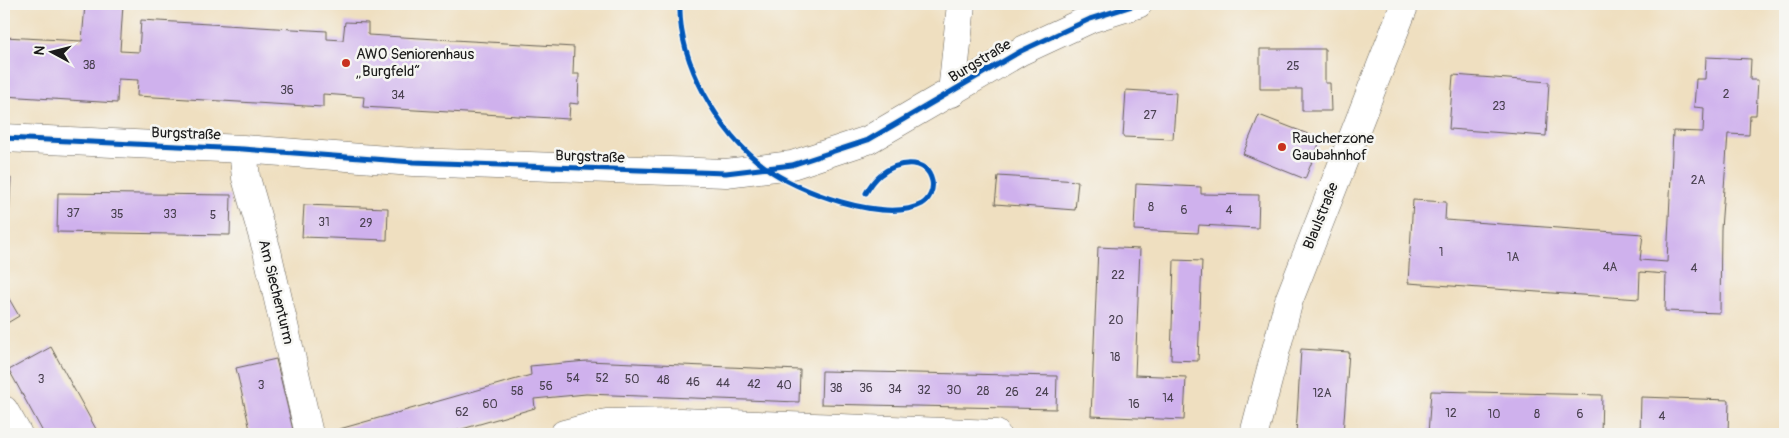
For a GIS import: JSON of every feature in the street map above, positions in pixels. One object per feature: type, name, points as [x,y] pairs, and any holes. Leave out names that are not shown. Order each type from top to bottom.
[{"type":"street","points":[[952,93],[960,4]]},
{"type":"street","name":"Burgstraße","points":[[4,138],[243,149],[413,162],[726,173],[792,165],[868,140],[952,93],[1021,51],[1090,19],[1138,4]]},
{"type":"street","name":"Blaulstraße","points":[[1254,434],[1290,300],[1406,4]]},
{"type":"street","name":"Am Siechenturm","points":[[243,149],[246,178],[267,251],[309,434]]},
{"type":"street","points":[[4,410],[18,434]]},
{"type":"street","points":[[564,434],[606,428],[681,422],[996,434]]},
{"type":"building","name":"AWO Seniorenhaus „Burgfeld“","points":[[85,4],[123,4],[120,51],[139,52],[141,20],[327,31],[327,39],[343,40],[345,22],[368,23],[368,35],[574,47],[573,74],[579,74],[578,104],[570,103],[569,119],[363,107],[364,97],[323,94],[323,107],[137,96],[138,80],[118,79],[117,103],[4,96],[4,37],[82,41]]},
{"type":"building","points":[[1260,49],[1325,49],[1325,83],[1330,83],[1331,111],[1302,111],[1302,89],[1260,89]]},
{"type":"building","points":[[1706,57],[1751,59],[1750,80],[1758,80],[1756,115],[1750,115],[1749,135],[1728,134],[1721,229],[1720,313],[1665,311],[1666,274],[1640,272],[1639,299],[1408,283],[1413,200],[1446,202],[1445,220],[1643,234],[1640,260],[1667,262],[1673,131],[1703,132],[1704,108],[1694,107],[1696,79],[1705,79]]},
{"type":"building","points":[[1453,75],[1549,82],[1546,136],[1449,129]]},
{"type":"building","points":[[1126,90],[1176,93],[1173,139],[1123,137]]},
{"type":"building","name":"Raucherzone Gaubahnhof","points":[[1259,115],[1321,139],[1305,179],[1243,154]]},
{"type":"building","points":[[998,176],[1078,181],[1075,210],[995,204]]},
{"type":"building","points":[[4,178],[11,178],[9,221],[4,221]]},
{"type":"building","points":[[1136,184],[1201,187],[1201,194],[1259,195],[1258,228],[1199,225],[1198,233],[1134,230]]},
{"type":"building","points":[[58,193],[231,195],[230,235],[57,232]]},
{"type":"building","points":[[304,205],[388,208],[387,240],[302,237]]},
{"type":"building","points":[[1098,247],[1140,249],[1135,375],[1186,377],[1184,420],[1091,416]]},
{"type":"building","points":[[1174,260],[1202,261],[1198,361],[1171,360]]},
{"type":"building","points":[[4,290],[19,316],[4,325]]},
{"type":"building","points":[[51,347],[96,429],[86,434],[44,434],[9,370]]},
{"type":"building","points":[[1301,349],[1349,352],[1343,434],[1296,434]]},
{"type":"building","points":[[276,359],[294,434],[251,434],[236,368]]},
{"type":"building","points":[[587,361],[800,370],[799,402],[586,394],[534,399],[535,408],[445,434],[330,434],[329,432],[531,375],[530,366]]},
{"type":"building","points":[[822,371],[1057,376],[1056,409],[821,404]]},
{"type":"building","points":[[1431,391],[1602,395],[1601,434],[1428,434]]},
{"type":"building","points":[[1641,397],[1729,400],[1728,434],[1640,434]]},
{"type":"cycle path","points":[[680,4],[681,26],[686,49],[704,94],[732,136],[765,167],[797,186],[819,195],[841,202],[886,210],[906,209],[922,204],[930,194],[932,181],[929,173],[924,168],[910,164],[902,165],[887,170],[880,175],[866,193]]},
{"type":"cycle path","points":[[4,138],[243,149],[413,162],[726,173],[792,165],[868,140],[1021,51],[1090,19],[1138,4]]},
{"type":"place","name":"AWO Seniorenhaus „Burgfeld“","points":[[346,63]]},
{"type":"place","name":"Raucherzone Gaubahnhof","points":[[1282,147]]}]
